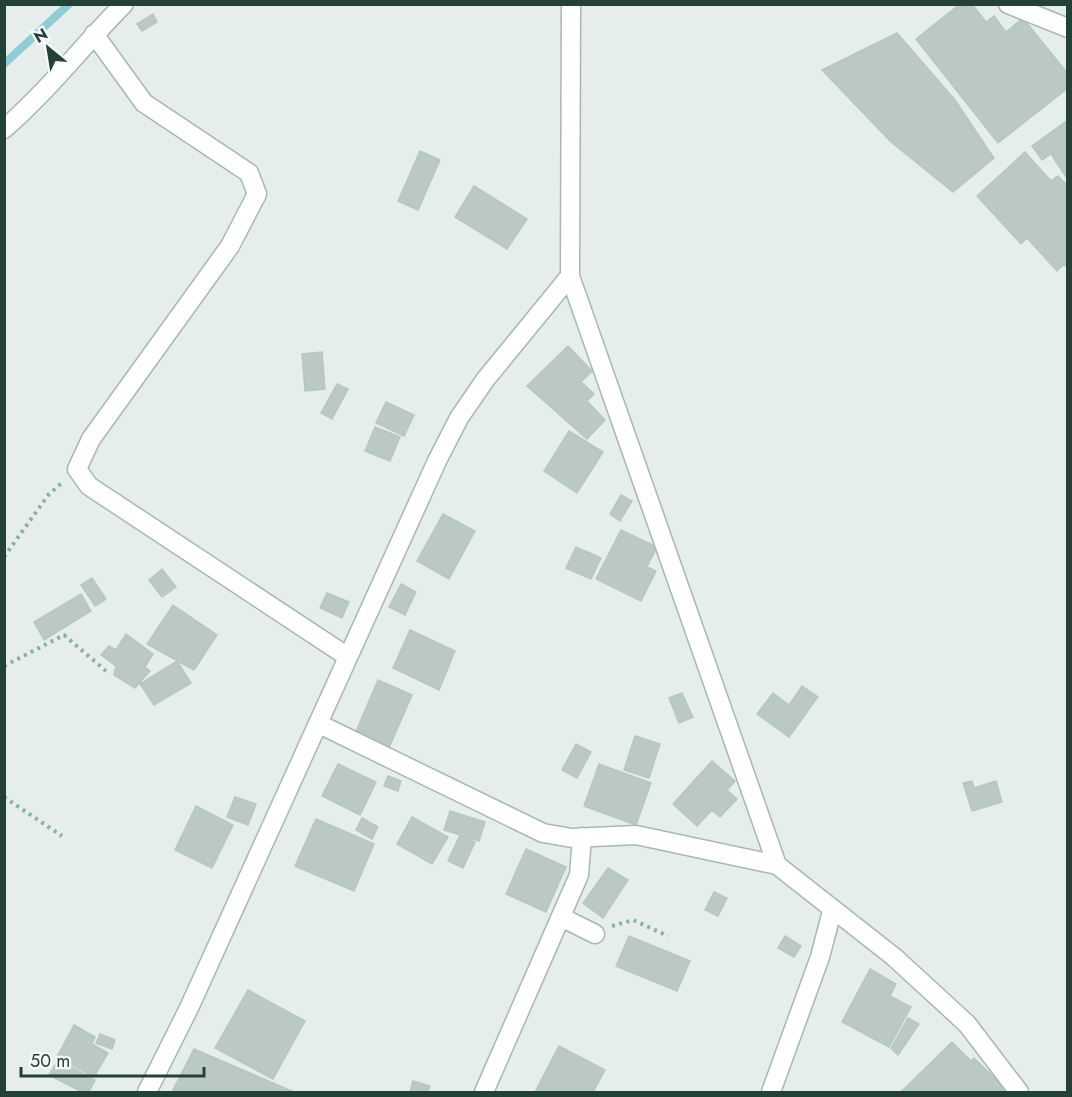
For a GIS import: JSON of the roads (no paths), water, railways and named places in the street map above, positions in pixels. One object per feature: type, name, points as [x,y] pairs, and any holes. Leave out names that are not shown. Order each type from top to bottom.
[{"type":"street","points":[[4,129],[36,101],[94,34],[124,4]]},
{"type":"street","points":[[571,4],[570,276],[777,865]]},
{"type":"street","points":[[1008,4],[1068,28]]},
{"type":"street","points":[[94,34],[144,104],[249,173],[257,194],[230,246],[91,439],[78,469],[89,486],[348,657]]},
{"type":"street","points":[[147,1092],[189,1008],[319,724],[407,524],[459,418],[485,380],[570,276]]},
{"type":"street","points":[[319,724],[543,833],[582,837],[636,835],[777,865],[894,957],[967,1024],[1019,1092]]},
{"type":"street","points":[[484,1092],[579,875],[582,837]]},
{"type":"street","points":[[771,1092],[820,957],[832,910]]},
{"type":"street","points":[[561,917],[595,934]]},
{"type":"waterway","points":[[4,64],[69,4]]}]
